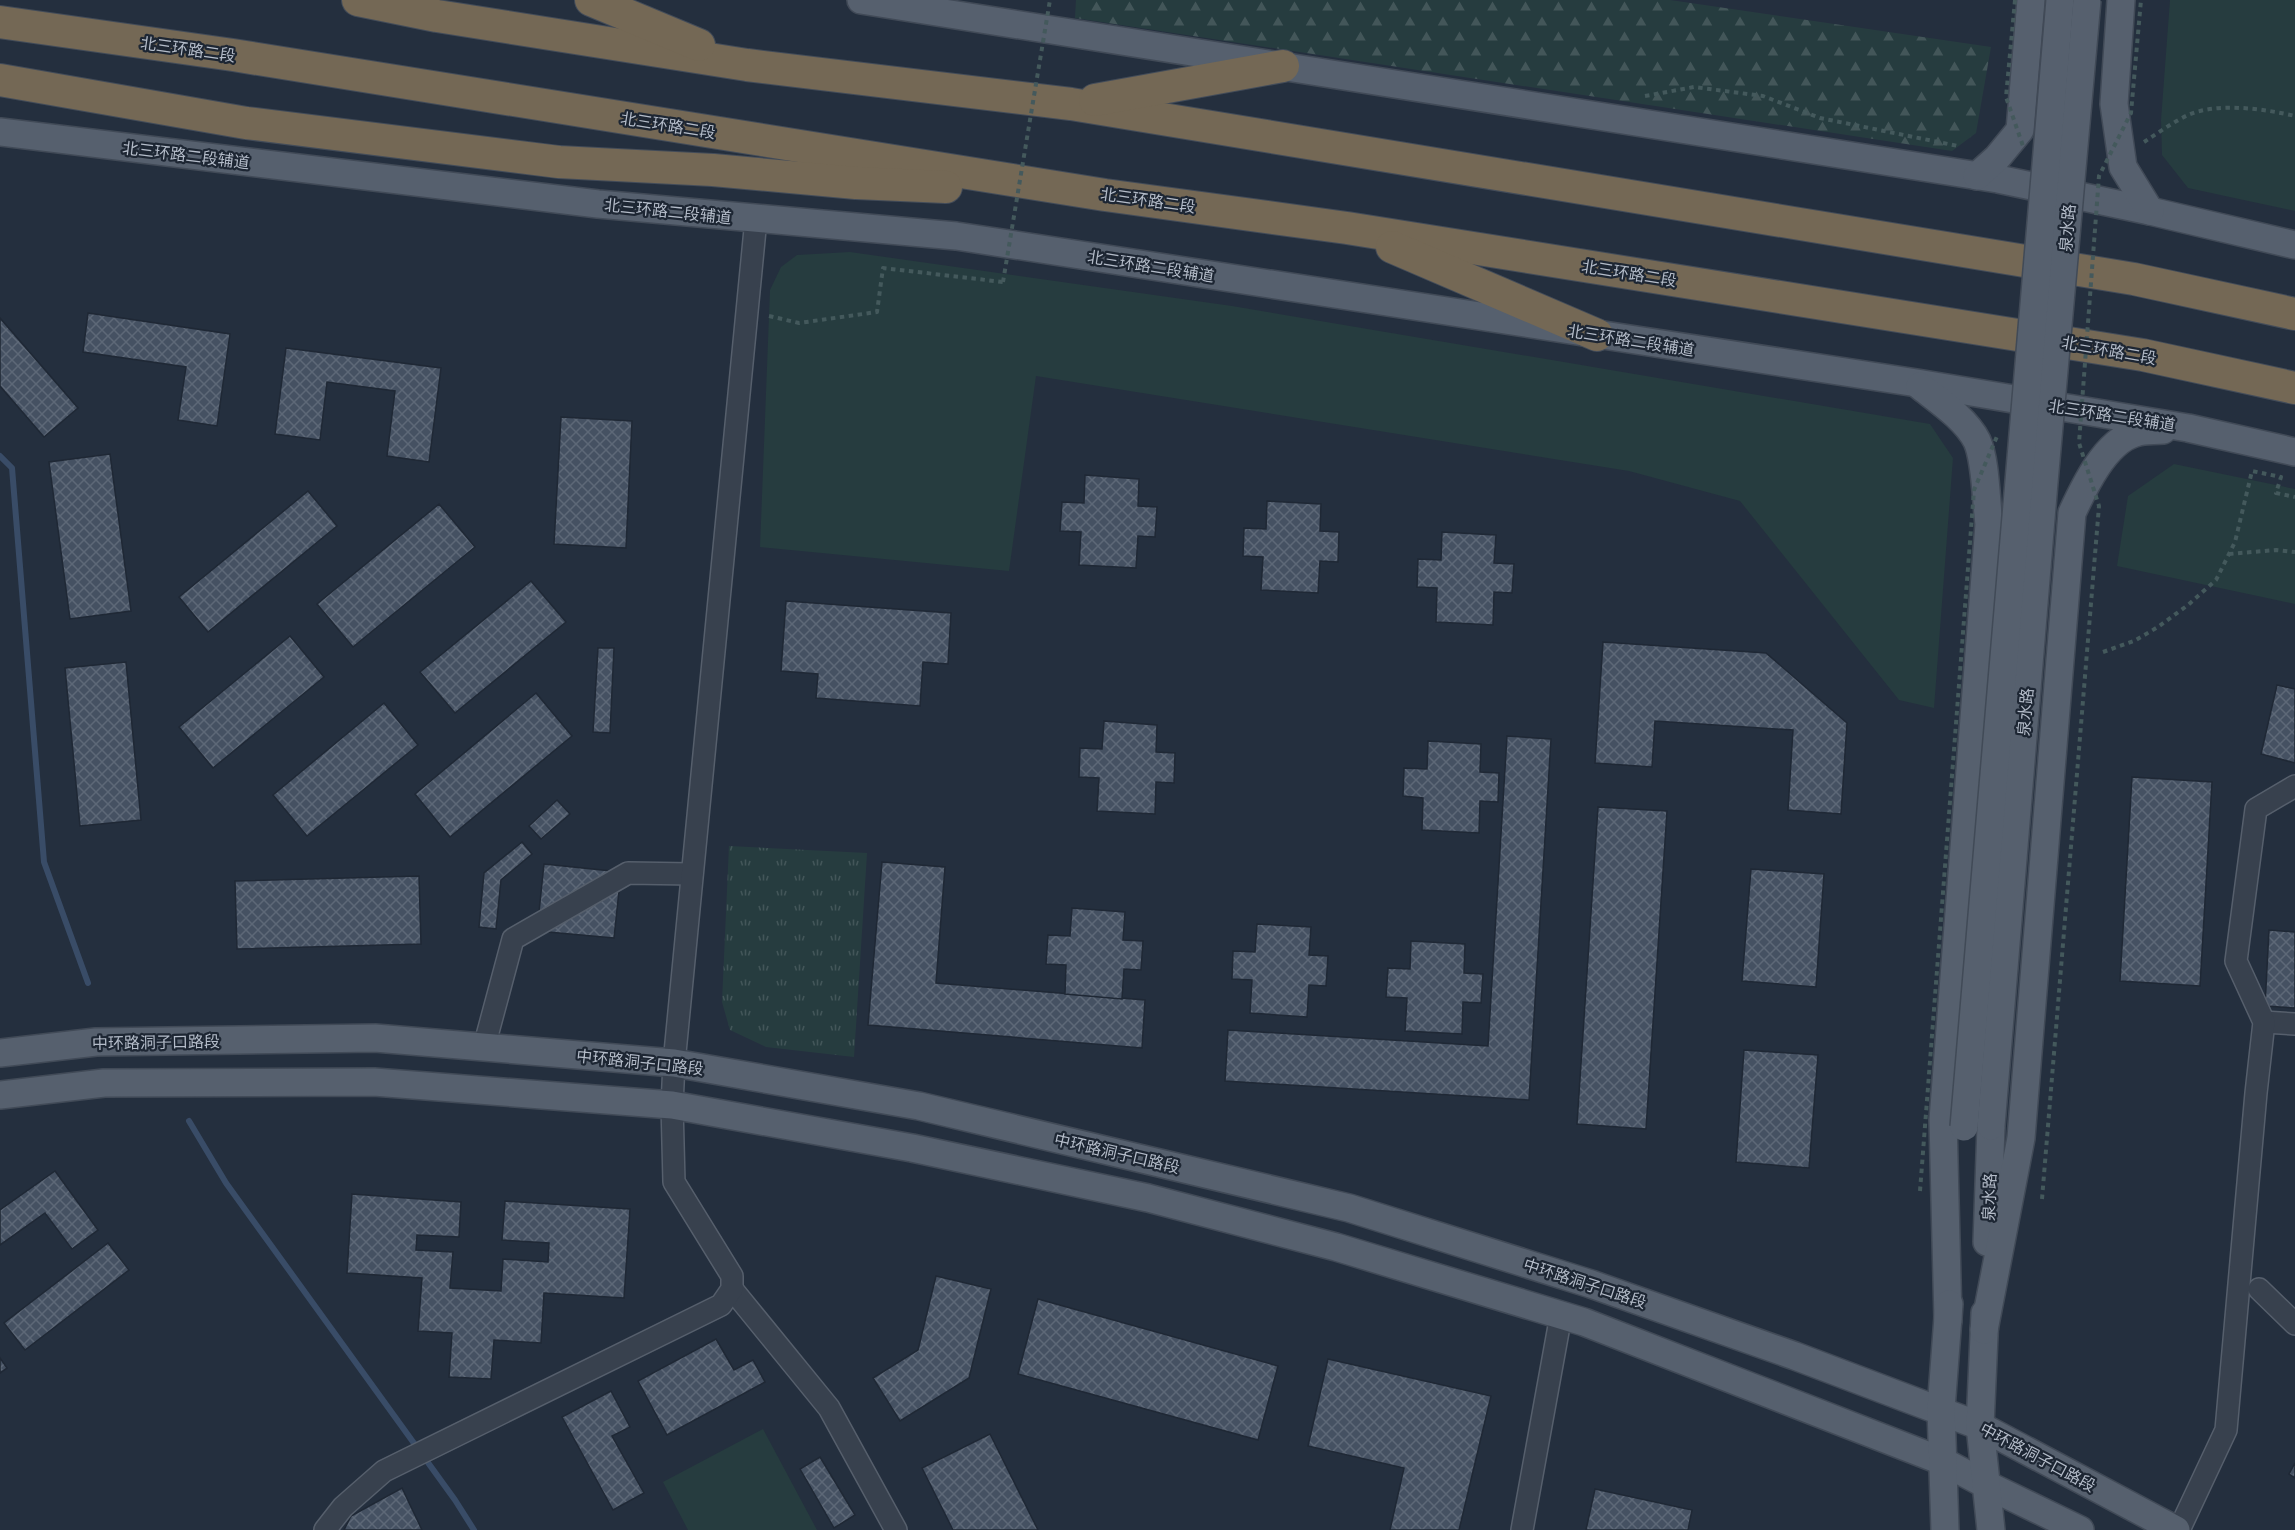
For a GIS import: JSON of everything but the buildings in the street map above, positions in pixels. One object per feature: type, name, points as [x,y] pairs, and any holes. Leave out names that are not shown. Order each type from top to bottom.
[{"type":"highway","points":[[358,0],[437,16],[747,65],[1071,104],[2134,279],[2295,314]]},
{"type":"highway","points":[[591,0],[747,65]]},
{"type":"highway","name":"北三环路二段","points":[[0,22],[245,57],[1105,195],[1347,228],[2143,355],[2295,388]]},
{"type":"highway","points":[[1071,104],[1283,66]]},
{"type":"highway","points":[[0,80],[246,123],[559,162],[713,170],[856,183],[1105,195]]},
{"type":"highway","points":[[1347,228],[1597,335]]},
{"type":"main road","points":[[861,0],[1977,176],[2150,211],[2295,246]]},
{"type":"main road","points":[[1977,176],[1998,158],[2020,130],[2031,0]]},
{"type":"main road","points":[[1945,1530],[1941,1409],[2060,0]]},
{"type":"main road","name":"泉水路","points":[[1990,1530],[1980,1426],[1992,1126],[2043,494],[2087,0]]},
{"type":"main road","points":[[2121,0],[2114,104],[2123,167],[2150,211]]},
{"type":"main road","name":"北三环路二段辅道","points":[[0,132],[598,204],[956,236],[1917,383],[2188,428],[2295,452]]},
{"type":"main road","points":[[1917,383],[1953,412],[1977,441],[1983,468],[1989,525],[1943,1120],[1948,1320]]},
{"type":"main road","points":[[1984,1330],[2021,1138],[2072,513],[2088,478],[2109,450],[2134,433],[2188,428]]},
{"type":"main road","name":"中环路洞子口路段","points":[[0,1053],[96,1042],[375,1038],[674,1064],[919,1106],[1349,1208],[1591,1284],[1941,1409],[1980,1426],[2178,1530]]},
{"type":"main road","points":[[0,1095],[104,1083],[375,1082],[672,1105],[912,1148],[1148,1198],[1336,1247],[1561,1315],[1792,1401],[1942,1461],[2080,1530]]},
{"type":"street","points":[[325,1530],[343,1507],[384,1471],[721,1305],[732,1288],[732,1276],[674,1182],[672,1105],[692,874],[756,219]]},
{"type":"street","points":[[2178,1530],[2226,1430],[2264,1022],[2236,961],[2256,809],[2295,786]]},
{"type":"street","points":[[484,1047],[513,939],[628,873],[692,874]]},
{"type":"street","points":[[2264,1022],[2295,1024]]},
{"type":"street","points":[[732,1288],[829,1408],[896,1530]]},
{"type":"street","points":[[2259,1289],[2295,1324]]},
{"type":"street","points":[[1522,1530],[1561,1315]]},
{"type":"path","points":[[769,316],[799,323],[877,312],[883,268],[1003,282],[1050,0]]},
{"type":"path","points":[[2015,0],[2006,97],[2024,150]]},
{"type":"path","points":[[2042,1199],[2099,506],[2079,443],[2099,176],[2131,113],[2141,0]]},
{"type":"path","points":[[2143,142],[2189,114],[2213,110],[2268,110],[2295,117]]},
{"type":"path","points":[[1920,1191],[1974,490],[2002,424]]},
{"type":"path","points":[[2103,652],[2134,641],[2188,605],[2216,580],[2229,554],[2240,521],[2252,471],[2281,477],[2277,493],[2295,497]]},
{"type":"path","points":[[2229,554],[2276,550],[2295,552]]},
{"type":"green space","points":[[1076,0],[1670,0],[1991,47],[1976,133],[1952,151],[1075,18]]},
{"type":"green space","points":[[2170,0],[2295,0],[2295,211],[2188,188],[2162,155],[2161,120]]},
{"type":"green space","points":[[850,252],[1232,306],[1930,424],[1953,458],[1934,708],[1899,700],[1740,501],[1629,471],[1036,376],[1009,571],[760,547],[770,290],[781,267],[797,255]]},
{"type":"green space","points":[[2174,464],[2295,489],[2295,604],[2117,566],[2128,496]]},
{"type":"green space","points":[[729,846],[867,853],[854,1057],[766,1047],[730,1030],[722,1002]]},
{"type":"green space","points":[[763,1429],[817,1530],[688,1530],[663,1482]]},
{"type":"waterway","points":[[0,456],[12,468],[44,862],[88,983]]},
{"type":"waterway","points":[[189,1121],[226,1183],[455,1500],[474,1530]]}]
